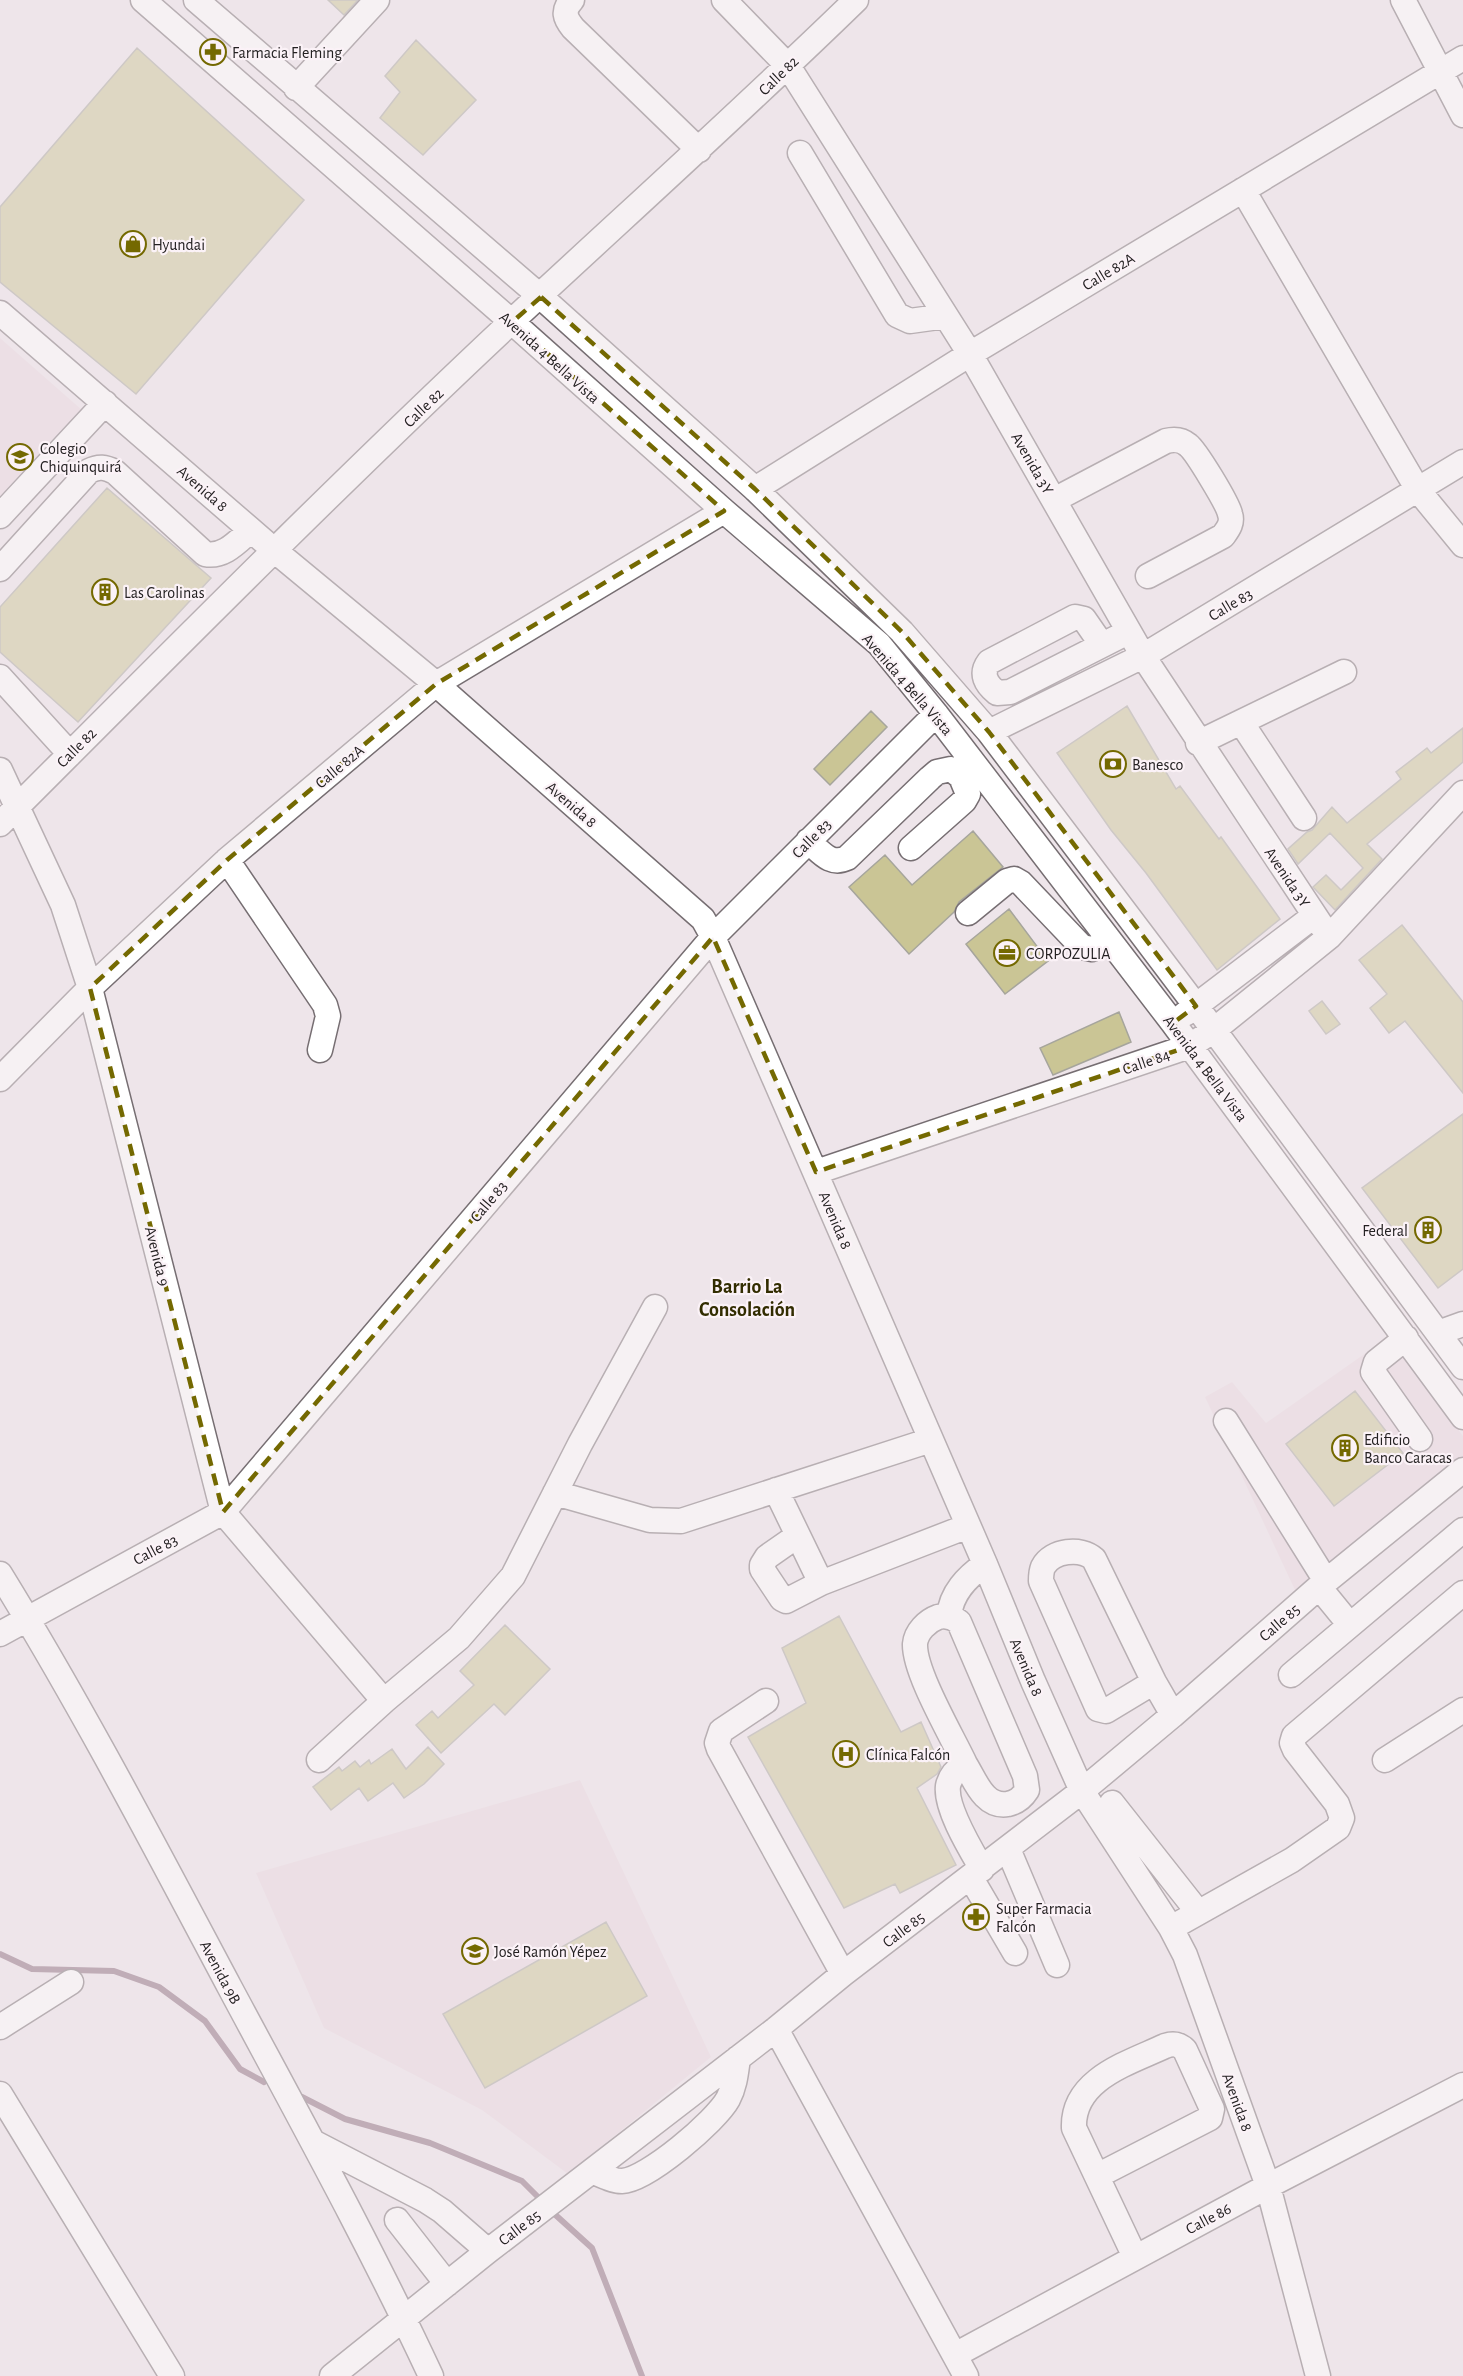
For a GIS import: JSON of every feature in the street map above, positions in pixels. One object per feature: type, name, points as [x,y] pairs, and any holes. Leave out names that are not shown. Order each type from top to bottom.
[{"type":"street","name":"Avenida 4 Bella Vista","points":[[143,0],[512,322],[723,511],[879,644],[936,714],[1173,1023],[1463,1417]]},
{"type":"street","name":"Avenida 4 Bella Vista","points":[[196,0],[541,297],[755,489],[902,632],[989,732],[1214,1030],[1463,1367]]},
{"type":"street","points":[[296,88],[377,0]]},
{"type":"street","points":[[572,0],[565,14],[573,28],[699,150]]},
{"type":"street","name":"Avenida 3Y","points":[[724,0],[788,66],[970,354],[1128,632],[1198,743],[1329,937]]},
{"type":"street","name":"Calle 82","points":[[0,824],[274,550],[512,322],[699,150],[856,0]]},
{"type":"street","points":[[1403,0],[1463,116]]},
{"type":"street","name":"Calle 82A","points":[[755,489],[970,354],[1463,58]]},
{"type":"street","points":[[800,153],[897,315],[910,321],[946,316]]},
{"type":"street","points":[[1243,190],[1418,490],[1463,544]]},
{"type":"street","name":"Avenida 8","points":[[0,313],[274,550],[435,684],[702,919],[713,937],[816,1172],[1082,1791],[1171,1928],[1185,1956],[1268,2186],[1318,2376]]},
{"type":"street","points":[[0,516],[105,404]]},
{"type":"street","points":[[1054,500],[1166,441],[1176,439],[1187,443],[1196,453],[1230,514],[1230,527],[1223,536],[1148,576]]},
{"type":"street","name":"Calle 83","points":[[989,732],[1143,656],[1463,462]]},
{"type":"street","points":[[0,569],[89,471],[96,468],[106,467],[115,472],[205,554],[215,556],[225,551],[252,530]]},
{"type":"street","name":"Calle 82A","points":[[0,1079],[90,988],[227,860],[435,684],[723,511]]},
{"type":"street","points":[[1102,645],[1128,632]]},
{"type":"street","points":[[1198,743],[1344,672]]},
{"type":"street","points":[[0,678],[70,754]]},
{"type":"street","name":"Calle 83","points":[[0,1634],[223,1512],[713,937],[936,714]]},
{"type":"street","points":[[1241,722],[1304,818]]},
{"type":"street","points":[[808,841],[831,861],[847,858],[930,778],[938,772],[951,769],[962,777],[968,794],[964,801],[911,848]]},
{"type":"street","name":"Avenida 9","points":[[0,770],[63,905],[90,988],[223,1512],[384,1701]]},
{"type":"street","name":"Calle 84","points":[[816,1172],[1190,1046],[1214,1030],[1329,937],[1463,793]]},
{"type":"street","points":[[227,860],[325,1005],[328,1016],[320,1050]]},
{"type":"street","points":[[968,913],[1007,881],[1014,879],[1021,883],[1082,948],[1092,949],[1110,941]]},
{"type":"street","name":"Calle 84","points":[[1173,1023],[1314,916]]},
{"type":"street","points":[[319,1760],[459,1638],[513,1576],[580,1444],[655,1307]]},
{"type":"street","points":[[1438,1333],[1463,1324]]},
{"type":"street","points":[[1406,1338],[1376,1362],[1373,1372],[1420,1439]]},
{"type":"street","points":[[1226,1421],[1350,1625]]},
{"type":"street","points":[[555,1493],[650,1520],[681,1521],[931,1440]]},
{"type":"street","name":"Calle 85","points":[[332,2376],[488,2251],[776,2029],[843,1974],[1082,1791],[1323,1584],[1463,1470]]},
{"type":"street","points":[[776,1490],[820,1583]]},
{"type":"street","points":[[797,1536],[767,1557],[762,1565],[762,1569],[782,1599],[786,1601],[820,1583],[968,1526]]},
{"type":"street","points":[[1290,1675],[1463,1530]]},
{"type":"street","points":[[1154,1682],[1106,1711],[1098,1709],[1041,1581],[1044,1564],[1070,1552],[1080,1551],[1094,1559],[1154,1682],[1173,1715]]},
{"type":"street","points":[[949,1616],[960,1587],[985,1564]]},
{"type":"street","name":"Avenida 9B","points":[[0,1574],[135,1810],[313,2142],[404,2318],[430,2376]]},
{"type":"street","points":[[1171,1928],[1292,1860],[1338,1828],[1342,1818],[1338,1804],[1295,1750],[1292,1743],[1294,1736],[1463,1593]]},
{"type":"street","points":[[939,1617],[955,1618],[961,1627],[1025,1776],[1027,1790],[1019,1800],[1013,1803],[1004,1805],[993,1803],[985,1796],[965,1764],[923,1677],[915,1650],[917,1636],[922,1628],[939,1617]]},
{"type":"street","points":[[766,1701],[721,1731],[717,1743],[843,1974]]},
{"type":"street","points":[[1385,1760],[1463,1710]]},
{"type":"street","points":[[965,1764],[952,1776],[948,1785],[948,1793],[960,1833],[976,1873],[1015,1953]]},
{"type":"street","points":[[1112,1803],[1198,1912]]},
{"type":"street","points":[[1008,1849],[1057,1965]]},
{"type":"street","points":[[0,2027],[71,1982]]},
{"type":"street","points":[[776,2029],[966,2376]]},
{"type":"street","points":[[1097,2176],[1210,2118],[1212,2109],[1185,2050],[1181,2046],[1171,2044],[1165,2046],[1103,2076],[1091,2085],[1076,2107],[1074,2128],[1135,2257]]},
{"type":"street","points":[[592,2171],[614,2180],[631,2179],[644,2173],[693,2137],[707,2125],[728,2100],[734,2086],[738,2058]]},
{"type":"street","name":"Calle 86","points":[[955,2355],[1268,2186],[1463,2085]]},
{"type":"street","points":[[0,2094],[172,2376]]},
{"type":"street","points":[[313,2142],[425,2200],[442,2211],[488,2251]]},
{"type":"street","points":[[365,2242],[425,2200]]},
{"type":"street","points":[[398,2220],[447,2284]]},
{"type":"highlighted area","points":[[541,297],[755,489],[902,632],[989,732],[1196,1006],[1173,1023],[1190,1046],[816,1172],[713,937],[223,1512],[90,988],[227,860],[436,684],[724,511],[512,322]]},
{"type":"shaded area","name":"Colegio Chiquinquirá","points":[[0,338],[82,410],[0,505]]},
{"type":"shaded area","points":[[1390,1336],[1463,1436],[1463,1457],[1295,1590],[1205,1397],[1232,1382],[1266,1423]]},
{"type":"shaded area","name":"José Ramón Yépez","points":[[580,1780],[711,2057],[568,2174],[482,2110],[324,2028],[256,1873]]},
{"type":"building","points":[[328,0],[358,0],[344,15]]},
{"type":"building","points":[[416,40],[476,100],[423,155],[380,118],[400,92],[385,76]]},
{"type":"building","name":"Hyundai","points":[[137,48],[304,200],[136,394],[0,282],[0,207]]},
{"type":"building","name":"Las Carolinas","points":[[107,488],[211,578],[78,722],[0,652],[0,607]]},
{"type":"building","points":[[1127,706],[1176,789],[1180,786],[1219,839],[1221,837],[1280,919],[1217,970],[1146,873],[1111,830],[1057,753]]},
{"type":"building","points":[[871,711],[887,727],[830,785],[814,769]]},
{"type":"building","points":[[1463,728],[1463,762],[1367,844],[1382,859],[1335,910],[1313,887],[1326,875],[1341,890],[1363,868],[1330,833],[1298,864],[1288,849],[1312,830],[1332,807],[1347,823],[1401,779],[1396,772],[1427,748],[1431,753]]},
{"type":"building","points":[[973,831],[1003,867],[959,902],[954,912],[909,954],[849,887],[885,855],[912,885]]},
{"type":"building","name":"CORPOZULIA","points":[[1009,909],[1048,961],[1005,994],[966,944]]},
{"type":"building","points":[[1402,925],[1463,1002],[1463,1093],[1405,1021],[1389,1033],[1370,1008],[1387,994],[1359,960]]},
{"type":"building","points":[[1322,1001],[1340,1024],[1326,1034],[1309,1011]]},
{"type":"building","points":[[1119,1012],[1131,1042],[1053,1075],[1040,1048]]},
{"type":"building","name":"Federal","points":[[1463,1114],[1463,1269],[1438,1288],[1362,1188]]},
{"type":"building","name":"Edificio Banco Caracas","points":[[1355,1391],[1403,1453],[1334,1506],[1286,1444]]},
{"type":"building","name":"Clínica Falcón","points":[[839,1616],[901,1732],[921,1722],[941,1767],[937,1774],[917,1788],[956,1865],[900,1893],[895,1884],[844,1908],[748,1737],[806,1703],[782,1648]]},
{"type":"building","points":[[505,1625],[550,1669],[505,1715],[494,1704],[441,1753],[416,1725],[432,1711],[438,1718],[474,1685],[460,1671]]},
{"type":"building","points":[[428,1747],[444,1764],[424,1784],[404,1798],[393,1783],[368,1801],[359,1788],[331,1810],[313,1787],[339,1767],[342,1771],[355,1761],[360,1767],[369,1760],[371,1764],[392,1749],[406,1769]]},
{"type":"building","points":[[606,1922],[647,1996],[485,2088],[443,2014]]},
{"type":"waterway","points":[[0,1954],[32,1969],[114,1971],[159,1987],[205,2021],[240,2069],[264,2082]]},
{"type":"waterway","points":[[302,2097],[345,2119],[430,2143],[522,2181],[543,2202]]},
{"type":"waterway","points":[[550,2210],[592,2248],[642,2376]]},
{"type":"place","name":"Farmacia Fleming","points":[[213,52]]},
{"type":"place","name":"Hyundai","points":[[133,244]]},
{"type":"place","name":"Colegio Chiquinquirá","points":[[20,457]]},
{"type":"place","name":"Las Carolinas","points":[[105,592]]},
{"type":"place","name":"Banesco","points":[[1113,764]]},
{"type":"place","name":"CORPOZULIA","points":[[1007,953]]},
{"type":"place","name":"Federal","points":[[1428,1230]]},
{"type":"place","name":"Edificio Banco Caracas","points":[[1345,1448]]},
{"type":"place","name":"Clínica Falcón","points":[[846,1754]]},
{"type":"place","name":"Super Farmacia Falcón","points":[[976,1917]]},
{"type":"place","name":"José Ramón Yépez","points":[[475,1951]]},
{"type":"district","name":"Barrio La Consolación","points":[[747,1298]]}]
